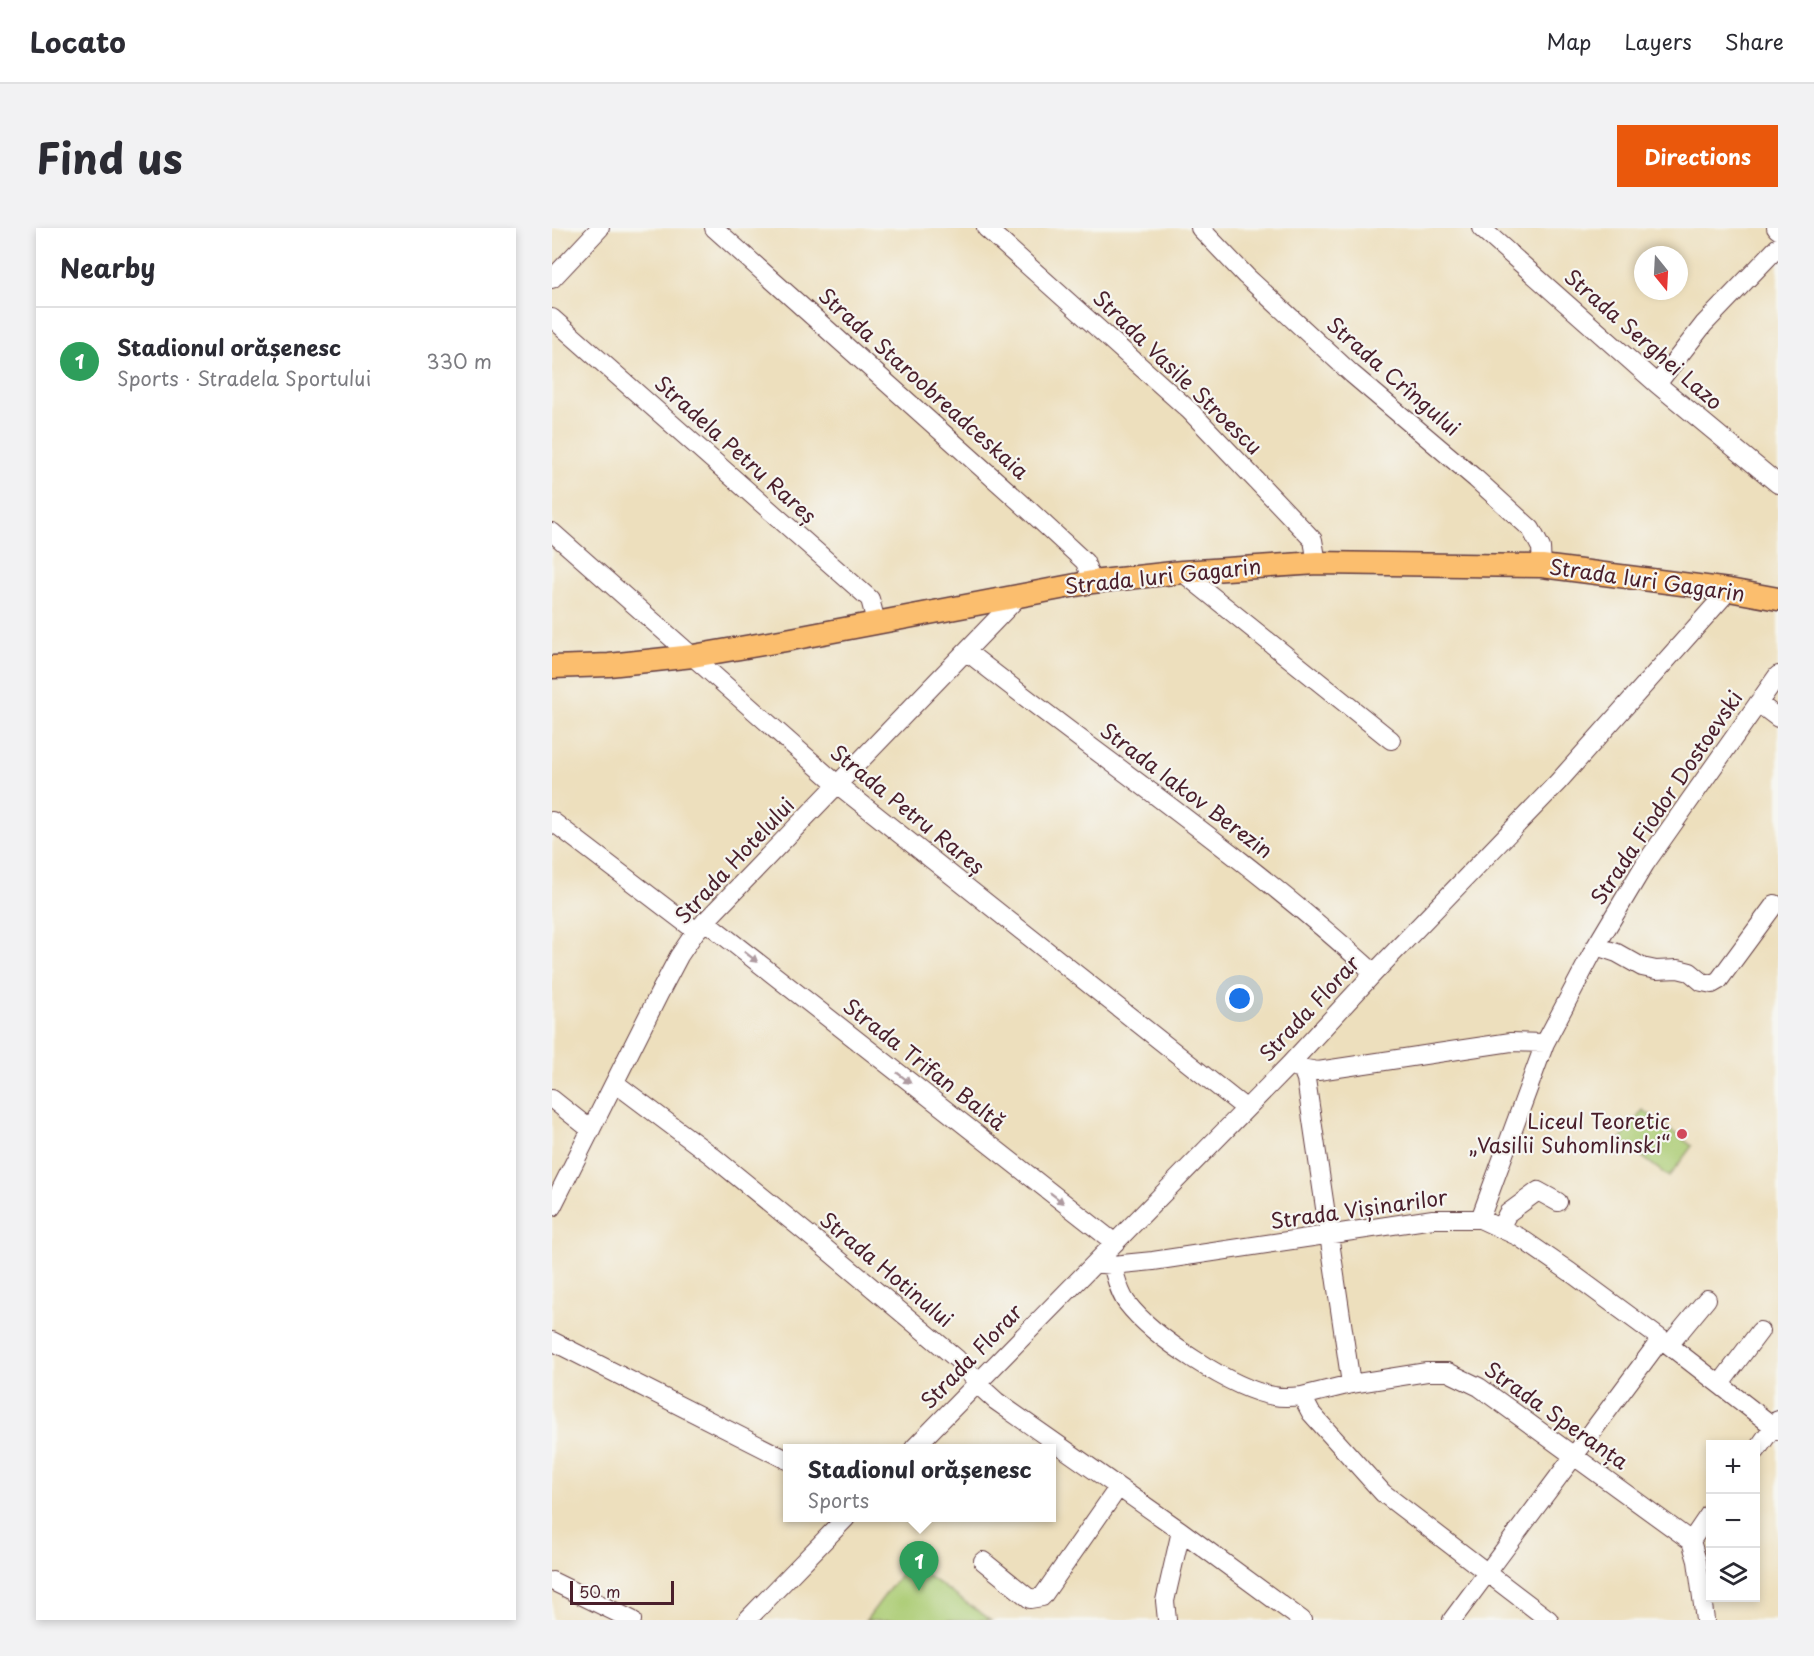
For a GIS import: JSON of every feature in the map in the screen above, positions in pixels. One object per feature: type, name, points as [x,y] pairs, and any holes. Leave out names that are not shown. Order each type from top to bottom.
[{"type":"main road","name":"Strada Iuri Gagarin","points":[[552,667],[609,665],[693,656],[1092,582],[1182,572],[1317,563],[1542,566],[1729,590],[1778,599]]},
{"type":"street","points":[[552,279],[600,228]]},
{"type":"street","name":"Strada Staroobreadceskaia","points":[[714,228],[1085,562],[1092,582]]},
{"type":"street","name":"Strada Vasile Stroescu","points":[[986,228],[1190,411],[1313,540],[1317,563]]},
{"type":"street","name":"Strada Crîngului","points":[[1200,228],[1246,276],[1352,374],[1531,529],[1541,548],[1542,566]]},
{"type":"street","name":"Strada Serghei Lazo","points":[[1482,228],[1657,384],[1778,484]]},
{"type":"street","points":[[1657,384],[1704,324],[1778,247]]},
{"type":"street","name":"Stradela Petru Rareș","points":[[552,318],[870,599],[876,622]]},
{"type":"street","name":"Strada Petru Rareș","points":[[552,532],[838,785],[1245,1108]]},
{"type":"street","points":[[1182,572],[1392,740]]},
{"type":"street","name":"Strada Florar","points":[[919,1444],[978,1383],[1104,1264],[1115,1243],[1245,1108],[1296,1067],[1374,973],[1558,782],[1729,590]]},
{"type":"street","name":"Strada Hotelului","points":[[552,1207],[674,965],[700,926],[1020,595]]},
{"type":"street","name":"Strada Iakov Berezin","points":[[966,651],[1262,877],[1326,929],[1374,973]]},
{"type":"street","name":"Strada Fiodor Dostoevski","points":[[1480,1220],[1545,1043],[1596,946],[1645,864],[1778,675]]},
{"type":"street","points":[[1758,703],[1778,718]]},
{"type":"street","name":"Strada Trifan Baltă","points":[[552,821],[700,926],[1115,1243]]},
{"type":"street","points":[[1596,946],[1617,953],[1642,967],[1656,970],[1678,969],[1690,972],[1702,982],[1712,984],[1719,980],[1775,904]]},
{"type":"street","points":[[1296,1067],[1318,1071],[1510,1042],[1545,1043]]},
{"type":"street","points":[[1296,1067],[1306,1079],[1351,1384]]},
{"type":"street","name":"Strada Hotinului","points":[[615,1083],[711,1155],[820,1244],[957,1359],[996,1401],[1181,1531],[1302,1620]]},
{"type":"street","points":[[552,1099],[591,1130]]},
{"type":"street","points":[[1500,1228],[1508,1213],[1538,1191],[1558,1202]]},
{"type":"street","name":"Strada Vișinarilor","points":[[1104,1264],[1153,1261],[1433,1219],[1480,1220],[1519,1237],[1570,1272],[1777,1425]]},
{"type":"street","name":"Strada Speranța","points":[[1104,1264],[1126,1302],[1142,1318],[1185,1354],[1250,1390],[1275,1397],[1302,1396],[1351,1384],[1426,1372],[1449,1372],[1479,1387],[1691,1541]]},
{"type":"street","points":[[1452,1620],[1574,1457],[1665,1342],[1707,1299]]},
{"type":"street","points":[[1720,1384],[1760,1331]]},
{"type":"street","points":[[552,1341],[783,1458]]},
{"type":"street","points":[[1302,1396],[1311,1413],[1383,1493],[1550,1620]]},
{"type":"street","points":[[1760,1445],[1777,1425]]},
{"type":"street","points":[[983,1561],[1030,1599],[1042,1597],[1118,1488]]},
{"type":"street","points":[[1705,1620],[1697,1561],[1691,1541],[1706,1519]]},
{"type":"street","points":[[747,1620],[842,1522]]},
{"type":"street","points":[[1167,1620],[1165,1601],[1181,1531]]},
{"type":"street","points":[[552,1581],[632,1620]]},
{"type":"green space","points":[[1643,1110],[1692,1146],[1669,1177],[1620,1140]]},
{"type":"green space","points":[[909,1563],[991,1620],[866,1620]]},
{"type":"place","name":"Liceul Teoretic „Vasilii Suhomlinski“","points":[[1682,1134]]},
{"type":"place","name":"Stadionul orășenesc","points":[[919,1591]]}]
